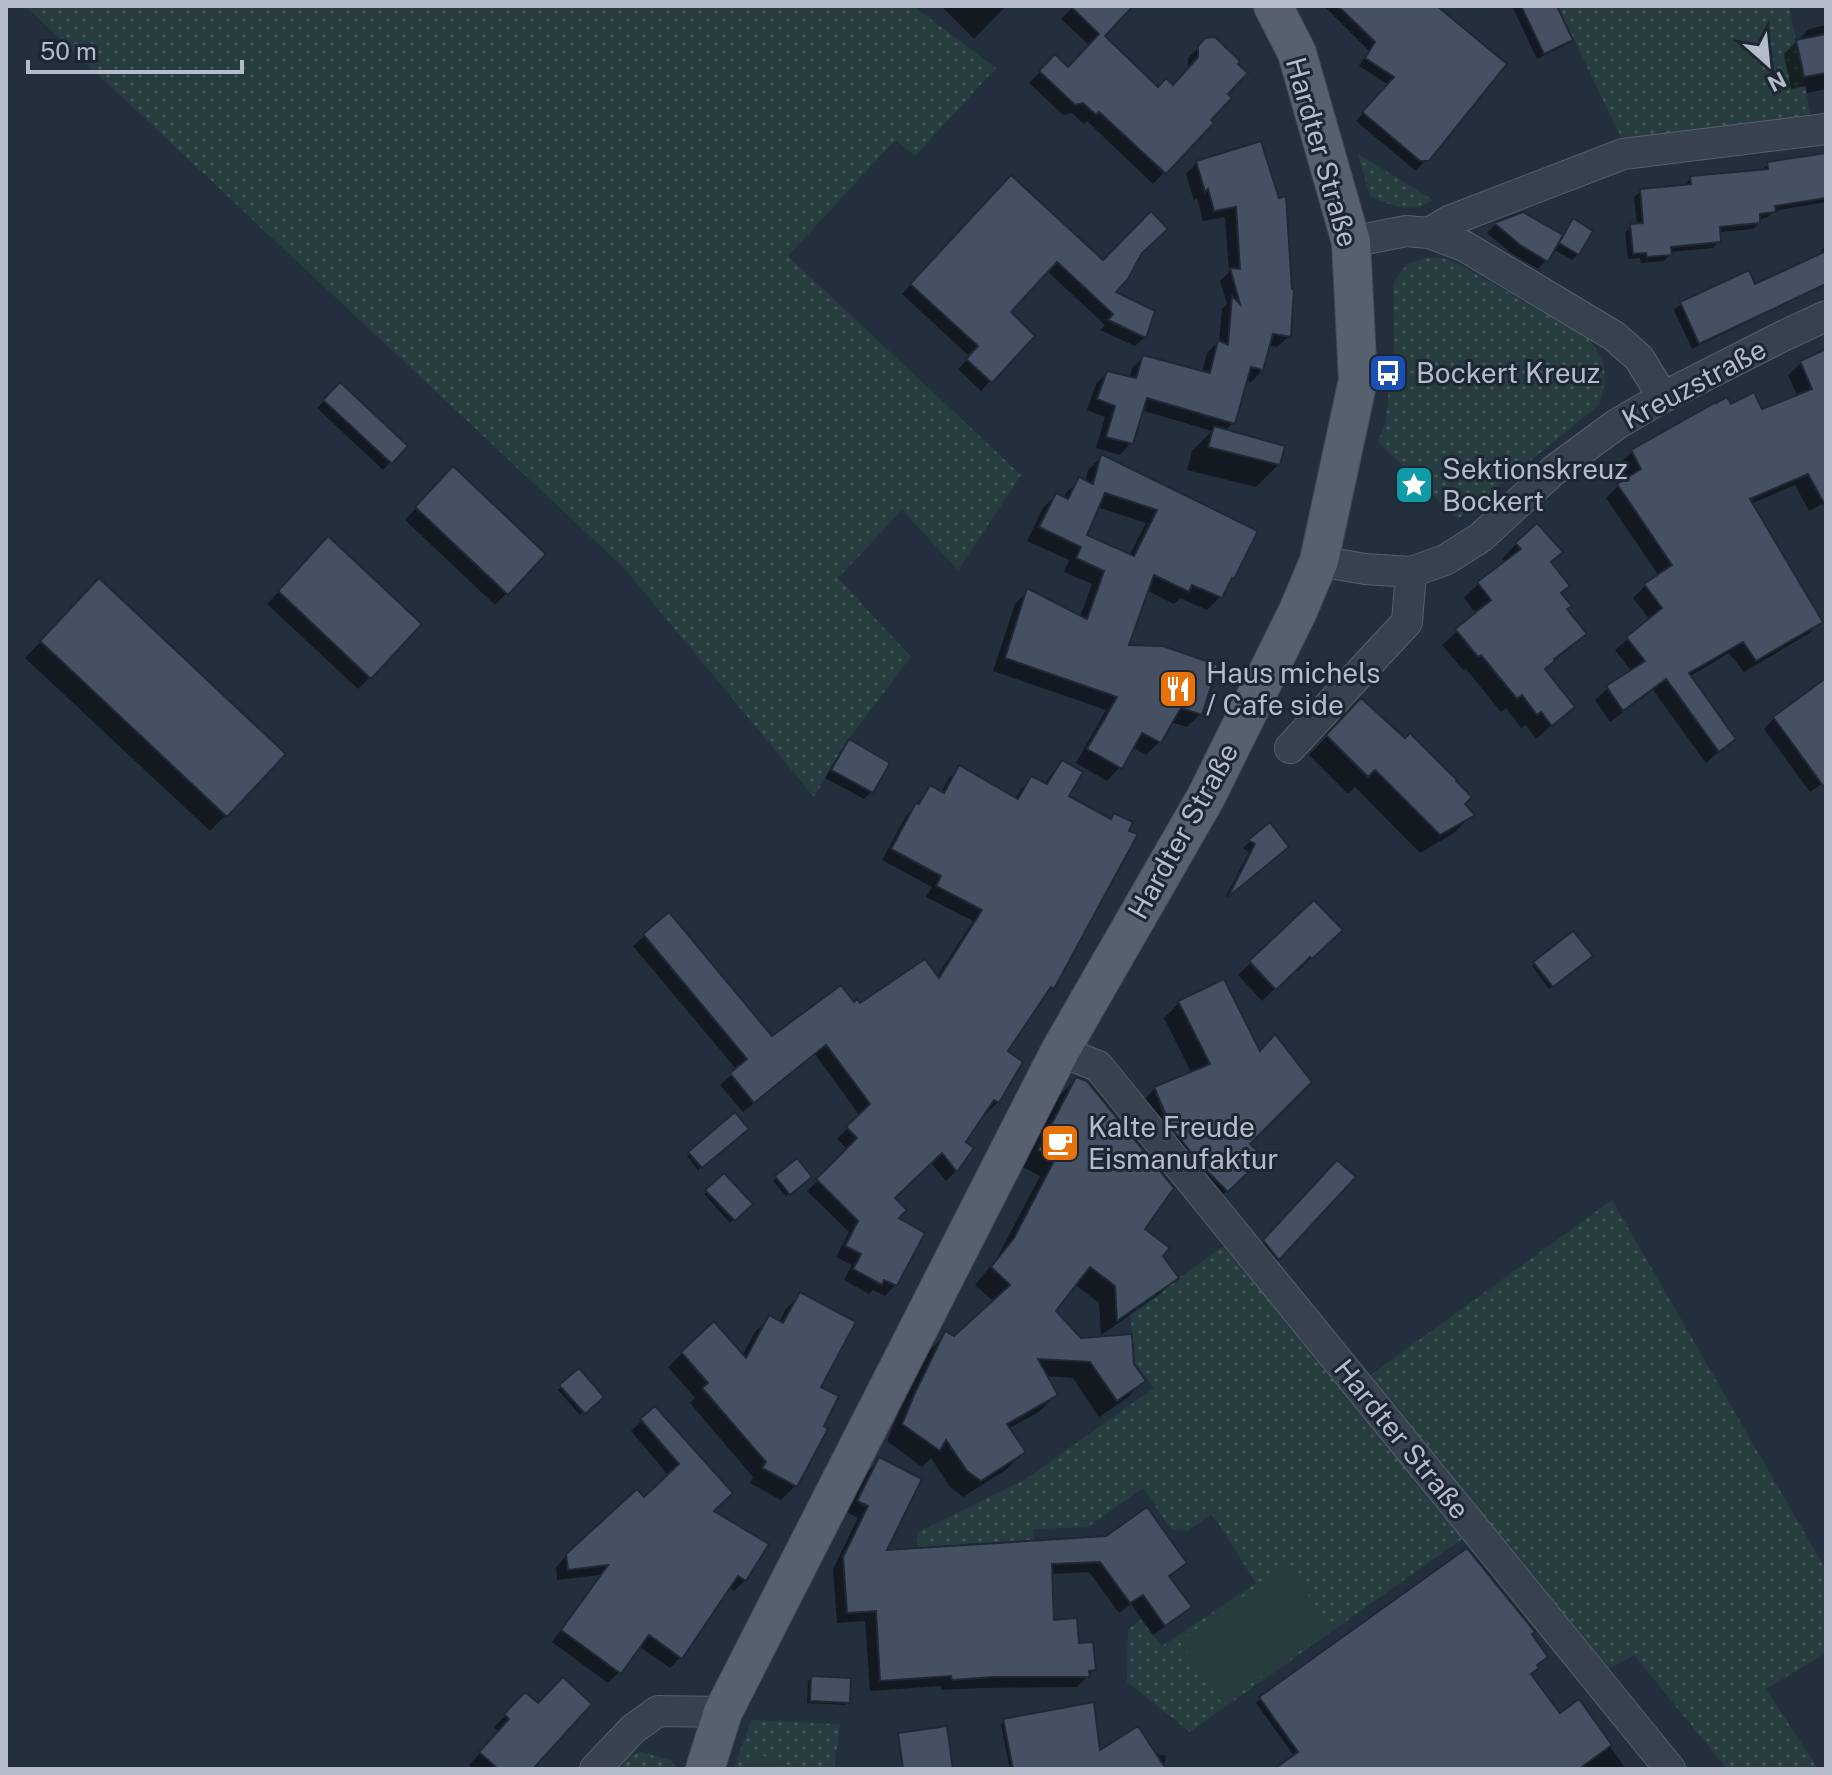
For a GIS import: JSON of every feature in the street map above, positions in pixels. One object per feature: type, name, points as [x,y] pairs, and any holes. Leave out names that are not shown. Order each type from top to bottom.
[{"type":"main road","name":"Hardter Straße","points":[[705,1769],[723,1712],[1060,1051],[1206,797],[1298,611],[1319,561],[1358,380],[1351,242],[1297,53],[1273,6]]},
{"type":"street","points":[[1429,233],[1449,221],[1623,154],[1826,129]]},
{"type":"street","points":[[1351,242],[1406,231],[1429,233],[1464,246],[1614,336],[1639,358],[1663,397]]},
{"type":"street","name":"Kreuzstraße","points":[[1319,561],[1365,569],[1411,572],[1445,560],[1480,538],[1553,471],[1617,424],[1663,397],[1826,316]]},
{"type":"street","points":[[1290,748],[1407,622],[1411,572]]},
{"type":"street","name":"Hardter Straße","points":[[1060,1051],[1098,1066],[1670,1769]]},
{"type":"street","points":[[595,1769],[633,1729],[658,1711],[723,1712]]},
{"type":"green space","points":[[25,6],[913,6],[996,68],[915,156],[895,140],[788,256],[1021,475],[958,570],[902,510],[838,578],[911,657],[850,737],[814,797],[625,569]]},
{"type":"green space","points":[[1558,6],[1789,6],[1812,122],[1624,144]]},
{"type":"green space","points":[[1358,154],[1433,200],[1409,208],[1370,196]]},
{"type":"green space","points":[[1425,258],[1442,258],[1459,264],[1587,338],[1599,354],[1604,370],[1599,405],[1458,519],[1378,442],[1385,424],[1394,346],[1393,283],[1407,264]]},
{"type":"green space","points":[[1612,1200],[1826,1570],[1826,1653],[1766,1689],[1818,1769],[1727,1769],[1634,1655],[1604,1672],[1365,1379]]},
{"type":"green space","points":[[1230,1242],[1469,1534],[1190,1732],[1127,1682],[1128,1629],[1141,1620],[1162,1646],[1256,1583],[1212,1514],[1187,1531],[1171,1529],[1143,1488],[1088,1527],[1034,1529],[1034,1540],[918,1548],[917,1533],[1026,1479],[1154,1388],[1135,1363],[1130,1312]]},
{"type":"green space","points":[[1288,1566],[1332,1629],[1222,1703],[1179,1641]]},
{"type":"green space","points":[[751,1720],[840,1724],[834,1769],[734,1769]]},
{"type":"green space","points":[[642,1752],[671,1760],[678,1769],[618,1769],[631,1755]]},
{"type":"green space","points":[[753,1752],[799,1769],[747,1769]]},
{"type":"building","points":[[1070,6],[1133,6],[1105,36],[1158,87],[1166,78],[1173,85],[1198,57],[1198,46],[1205,38],[1215,37],[1248,73],[1228,94],[1232,98],[1211,120],[1214,123],[1166,174],[1099,112],[1096,115],[1083,103],[1075,105],[1039,71],[1055,54],[1068,67],[1099,34]]},
{"type":"building","points":[[1338,6],[1437,6],[1507,64],[1429,161],[1420,161],[1362,112],[1394,77],[1365,58],[1375,42]]},
{"type":"building","points":[[1521,6],[1557,6],[1573,40],[1544,54]]},
{"type":"building","points":[[1826,34],[1826,73],[1804,77],[1796,40]]},
{"type":"building","points":[[1261,141],[1279,198],[1286,196],[1294,289],[1291,337],[1273,334],[1262,374],[1260,369],[1251,367],[1235,424],[1147,398],[1133,444],[1106,437],[1115,406],[1097,399],[1107,371],[1136,378],[1143,355],[1210,373],[1218,340],[1228,345],[1232,296],[1240,304],[1230,268],[1240,269],[1236,207],[1214,211],[1196,161]]},
{"type":"building","points":[[1826,153],[1826,198],[1775,206],[1776,212],[1760,214],[1760,223],[1720,227],[1721,242],[1671,247],[1672,255],[1647,257],[1646,253],[1633,254],[1630,224],[1643,223],[1640,189],[1691,184],[1690,176],[1768,169],[1767,162]]},
{"type":"building","points":[[1011,175],[1103,260],[1151,211],[1168,229],[1142,253],[1128,279],[1116,292],[1155,311],[1146,338],[1108,320],[1113,314],[1057,262],[1011,312],[1035,336],[992,383],[966,359],[978,346],[910,284]]},
{"type":"building","points":[[1523,212],[1563,235],[1548,262],[1520,245],[1494,223]]},
{"type":"building","points":[[1573,218],[1593,231],[1579,255],[1559,243]]},
{"type":"building","points":[[1826,251],[1826,284],[1699,344],[1680,302],[1749,270],[1755,284]]},
{"type":"building","points":[[1826,349],[1826,507],[1808,474],[1750,499],[1823,622],[1756,661],[1743,642],[1689,673],[1736,739],[1719,752],[1666,679],[1623,711],[1606,686],[1645,661],[1626,637],[1662,608],[1644,584],[1672,565],[1617,484],[1641,469],[1631,450],[1716,402],[1727,397],[1731,404],[1754,392],[1762,409],[1812,389],[1800,361]]},
{"type":"building","points":[[340,382],[408,446],[392,464],[323,400]]},
{"type":"building","points":[[1214,426],[1285,446],[1280,465],[1208,447]]},
{"type":"building","points":[[1101,454],[1258,531],[1222,598],[1192,585],[1189,592],[1154,575],[1129,645],[1163,646],[1218,665],[1202,715],[1181,708],[1161,743],[1142,733],[1122,769],[1087,749],[1117,697],[1005,658],[1027,588],[1087,619],[1104,571],[1076,558],[1081,547],[1039,527],[1056,493],[1068,499],[1079,477],[1093,484]],"holes":[[[1105,493],[1157,510],[1134,556],[1087,535]]]},
{"type":"building","points":[[453,466],[546,554],[508,595],[415,507]]},
{"type":"building","points":[[1537,523],[1563,552],[1551,562],[1570,586],[1561,593],[1572,606],[1567,609],[1587,634],[1545,669],[1575,707],[1552,726],[1541,712],[1537,715],[1522,695],[1517,699],[1455,629],[1491,600],[1477,582],[1521,549],[1515,543]]},
{"type":"building","points":[[328,536],[422,624],[371,679],[278,591]]},
{"type":"building","points":[[99,578],[286,754],[227,817],[40,641]]},
{"type":"building","points":[[1826,678],[1826,790],[1773,717]]},
{"type":"building","points":[[1361,698],[1405,738],[1410,733],[1457,780],[1472,797],[1465,804],[1475,815],[1440,835],[1375,770],[1368,777],[1326,735]]},
{"type":"building","points":[[849,739],[890,763],[873,793],[831,770]]},
{"type":"building","points":[[1062,760],[1083,772],[1069,796],[1111,819],[1114,813],[1133,822],[1129,831],[1138,834],[1054,989],[1051,987],[1008,1051],[1023,1062],[999,1103],[994,1100],[966,1142],[974,1148],[957,1172],[942,1153],[895,1198],[907,1210],[899,1218],[925,1233],[897,1286],[884,1280],[882,1285],[853,1269],[861,1254],[845,1246],[858,1221],[816,1179],[857,1138],[846,1127],[870,1104],[826,1045],[754,1103],[730,1073],[747,1059],[643,934],[669,912],[772,1036],[841,985],[854,1002],[857,999],[860,1003],[925,959],[939,978],[982,910],[936,886],[941,876],[891,849],[916,803],[919,804],[930,785],[944,793],[959,765],[1018,799],[1031,776],[1047,784]]},
{"type":"building","points":[[1270,822],[1289,847],[1228,897],[1255,844],[1248,840]]},
{"type":"building","points":[[1314,900],[1343,930],[1276,990],[1249,961]]},
{"type":"building","points":[[1573,931],[1593,956],[1553,987],[1533,962]]},
{"type":"building","points":[[1224,979],[1260,1051],[1275,1034],[1312,1082],[1250,1144],[1264,1157],[1228,1192],[1201,1165],[1171,1127],[1154,1087],[1210,1064],[1178,1001]]},
{"type":"building","points":[[1076,1077],[1087,1081],[1174,1188],[1145,1229],[1170,1248],[1163,1256],[1179,1278],[1117,1321],[1115,1286],[1090,1267],[1056,1311],[1081,1338],[1132,1334],[1134,1364],[1146,1381],[1117,1401],[1090,1362],[1038,1359],[1058,1395],[1007,1424],[1026,1452],[981,1481],[967,1471],[946,1440],[940,1451],[902,1424],[945,1331],[954,1336],[1010,1285],[991,1267],[1014,1238],[1055,1159],[1038,1150]]},
{"type":"building","points":[[735,1112],[749,1129],[702,1168],[688,1152]]},
{"type":"building","points":[[797,1158],[812,1177],[790,1195],[775,1176]]},
{"type":"building","points":[[1337,1160],[1356,1177],[1279,1260],[1263,1240]]},
{"type":"building","points":[[724,1173],[753,1204],[735,1221],[705,1190]]},
{"type":"building","points":[[800,1292],[856,1322],[821,1387],[839,1396],[824,1426],[828,1429],[797,1487],[762,1468],[766,1462],[702,1388],[708,1383],[681,1352],[714,1321],[746,1358],[769,1315],[783,1323]]},
{"type":"building","points":[[579,1368],[604,1397],[585,1414],[559,1385]]},
{"type":"building","points":[[655,1406],[733,1493],[714,1511],[769,1544],[746,1581],[738,1576],[682,1659],[649,1635],[621,1674],[561,1630],[608,1565],[568,1570],[566,1554],[637,1489],[644,1497],[679,1464],[640,1419]]},
{"type":"building","points":[[879,1457],[922,1479],[887,1550],[1106,1536],[1147,1507],[1187,1563],[1169,1576],[1192,1607],[1165,1626],[1143,1595],[1130,1603],[1100,1562],[1052,1564],[1054,1620],[1077,1618],[1079,1643],[1093,1642],[1096,1670],[1089,1671],[1090,1677],[952,1680],[951,1676],[880,1681],[876,1611],[847,1613],[843,1557],[868,1506],[857,1501]]},
{"type":"building","points":[[1467,1548],[1535,1632],[1532,1634],[1548,1657],[1531,1674],[1560,1713],[1579,1699],[1612,1745],[1579,1769],[1274,1769],[1298,1752],[1259,1697]]},
{"type":"building","points":[[811,1676],[851,1678],[850,1703],[810,1701]]},
{"type":"building","points":[[563,1677],[592,1704],[533,1769],[498,1769],[479,1752],[509,1719],[504,1714],[525,1692],[538,1703]]},
{"type":"building","points":[[1094,1702],[1100,1750],[1138,1726],[1166,1769],[1013,1769],[1003,1719]]},
{"type":"building","points":[[947,1726],[953,1769],[903,1769],[898,1733]]},
{"type":"place","name":"Bockert Kreuz","points":[[1388,373]]},
{"type":"place","name":"Sektionskreuz Bockert","points":[[1414,485]]},
{"type":"place","name":"Haus michels / Cafe side","points":[[1178,689]]},
{"type":"place","name":"Kalte Freude Eismanufaktur","points":[[1060,1143]]}]
